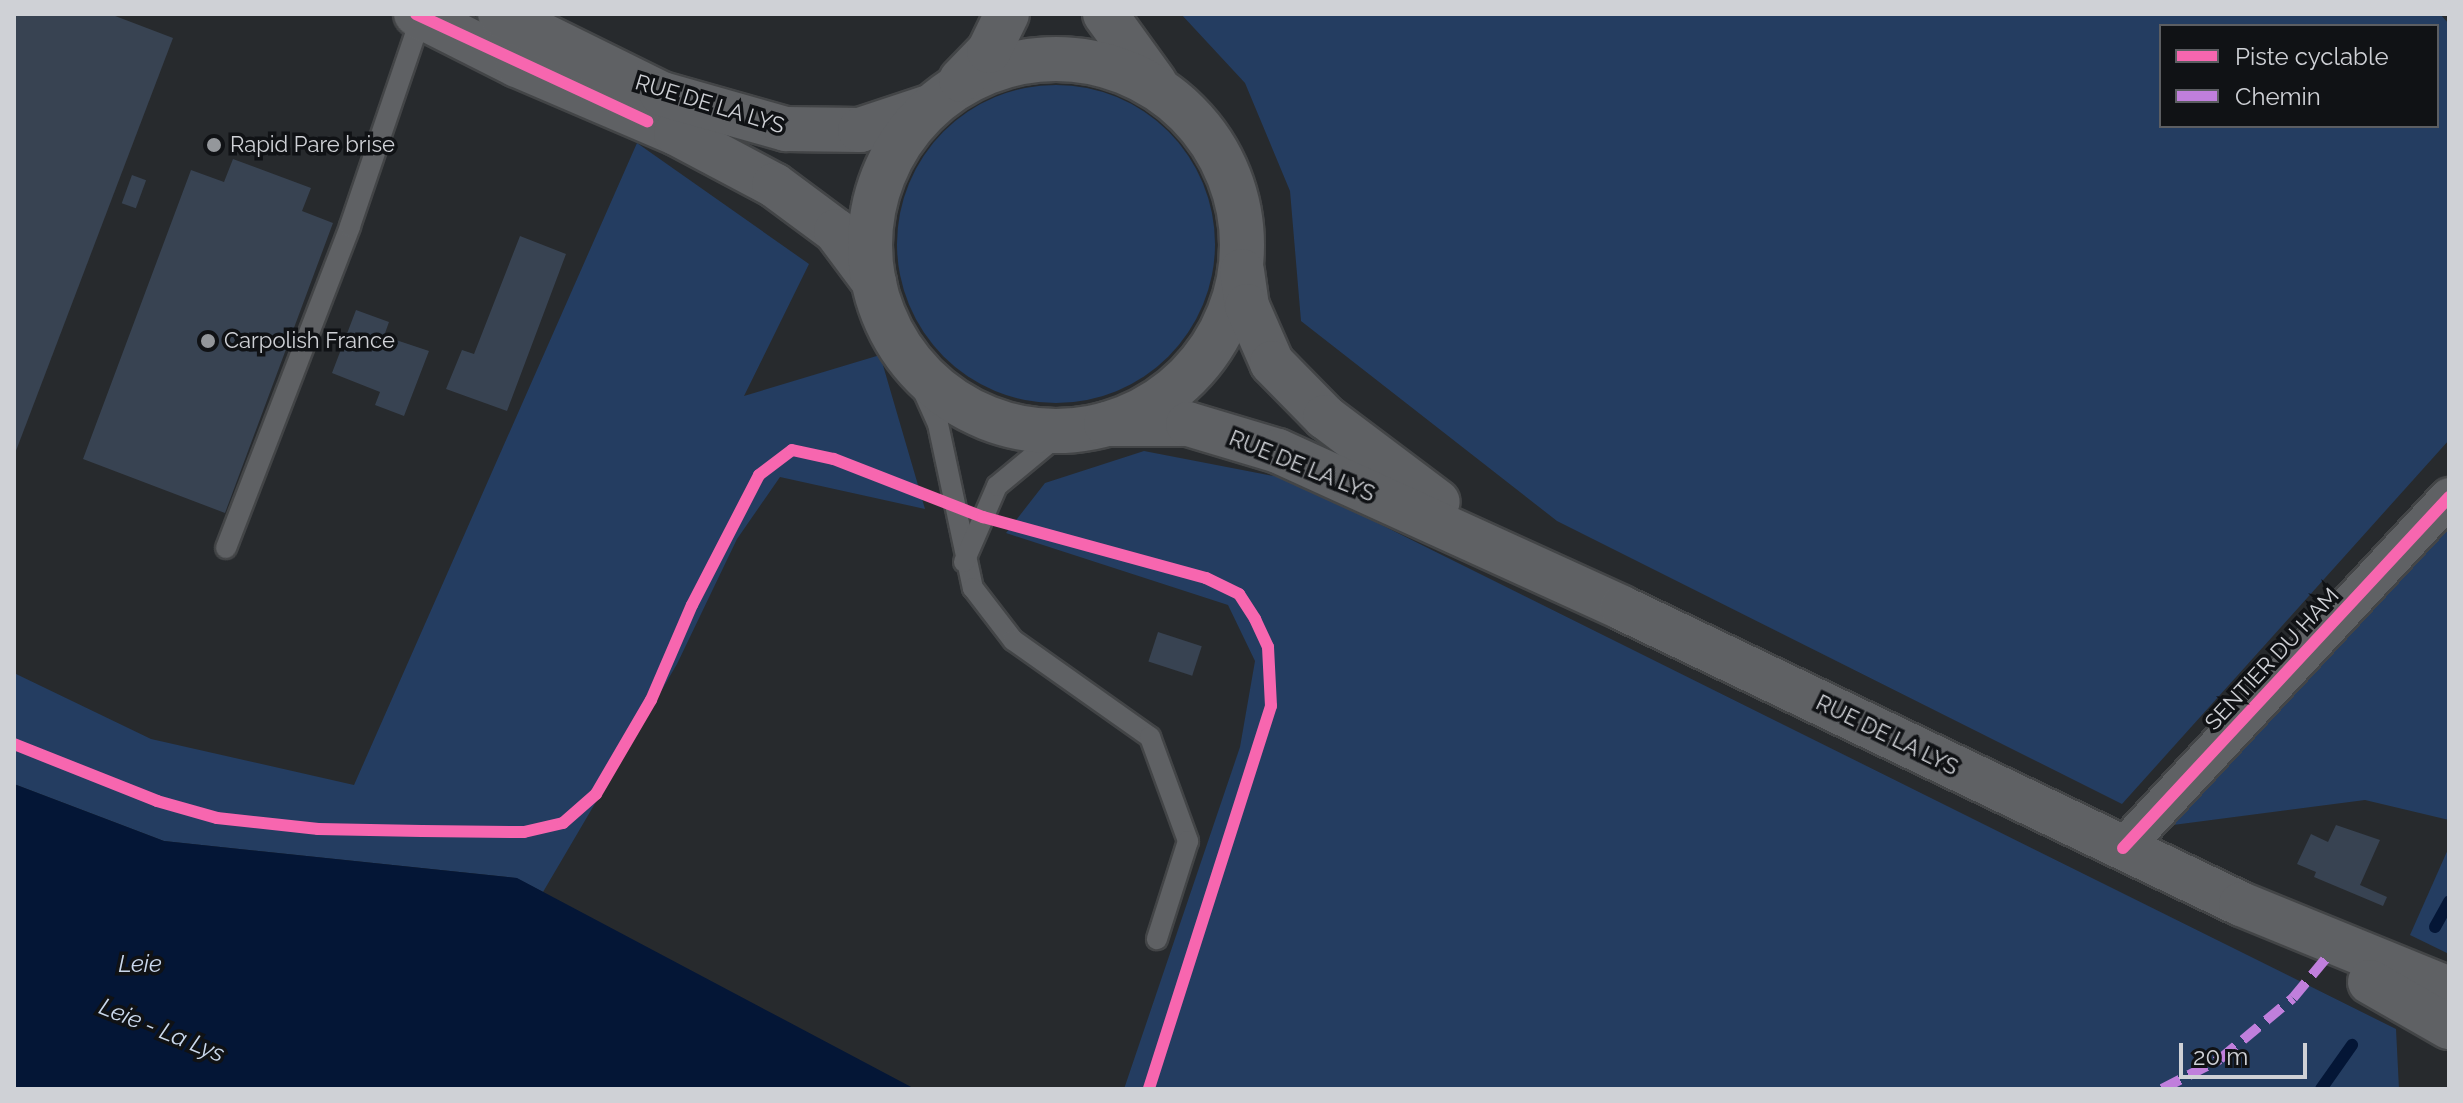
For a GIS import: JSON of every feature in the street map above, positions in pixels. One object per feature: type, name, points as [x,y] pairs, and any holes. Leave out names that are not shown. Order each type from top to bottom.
[{"type":"main road","name":"RUE DE LA LYS","points":[[500,14],[662,94],[786,129],[860,130],[943,97],[1004,65],[1060,58],[1115,68],[1165,93]]},
{"type":"main road","points":[[874,282],[871,227],[884,173],[904,137],[989,51],[1007,14]]},
{"type":"main road","points":[[1092,427],[1156,402],[1197,366],[1227,319],[1241,265],[1232,182],[1205,132],[1122,44],[1105,14]]},
{"type":"main road","name":"RUE DE LA LYS","points":[[418,16],[676,133],[774,185],[836,231],[874,282],[887,321],[908,357],[937,387],[971,410],[1023,428],[1188,424],[1236,436],[1533,567],[2241,904],[2449,989]]},
{"type":"main road","name":"RUE DE LA LYS","points":[[1241,265],[1257,335],[1290,384],[1372,456],[1533,567]]},
{"type":"main road","name":"RUE DE LA LYS","points":[[2241,904],[2449,1027]]},
{"type":"street","name":"SENTIER DU HAM","points":[[2123,848],[2449,497]]},
{"type":"lane","points":[[226,548],[350,226],[418,16]]},
{"type":"lane","points":[[908,357],[938,424],[964,562],[973,588],[1013,640],[1150,737],[1188,841],[1157,939]]},
{"type":"lane","points":[[964,562],[997,486],[1049,443],[1092,427]]},
{"type":"shaded area","points":[[1181,14],[2440,14],[2449,24],[2449,440],[2122,804],[1557,521],[1301,321],[1290,191],[1245,83]]},
{"type":"shaded area","points":[[1056,85],[1087,88],[1117,97],[1169,131],[1203,183],[1212,213],[1215,244],[1212,275],[1203,305],[1169,357],[1117,391],[1087,400],[1056,403],[1025,400],[995,391],[943,357],[909,305],[900,275],[897,244],[900,213],[909,183],[943,131],[995,97],[1025,88]]},
{"type":"shaded area","points":[[637,143],[809,264],[744,396],[880,355],[925,509],[780,477],[737,539],[677,664],[543,892],[516,878],[164,841],[14,784],[14,673],[151,739],[354,785]]},
{"type":"shaded area","points":[[1144,451],[1289,479],[2396,1029],[2399,1089],[1124,1089],[1240,747],[1255,661],[1228,605],[1006,533],[1045,483]]},
{"type":"shaded area","points":[[2449,525],[2449,820],[2365,800],[2173,825]]},
{"type":"shaded area","points":[[2449,847],[2449,954],[2410,935]]},
{"type":"water","name":"Leie","points":[[14,784],[164,841],[517,878],[915,1089],[14,1089]]},
{"type":"building","points":[[14,14],[110,14],[173,38],[14,456]]},
{"type":"building","name":"Carpolish France","points":[[233,159],[311,188],[302,211],[333,223],[225,513],[83,459],[191,170],[224,182]]},
{"type":"building","points":[[132,175],[146,180],[136,208],[122,203]]},
{"type":"building","points":[[520,236],[566,254],[507,411],[446,389],[462,350],[474,354]]},
{"type":"building","points":[[356,310],[389,322],[384,336],[429,351],[404,416],[375,405],[380,392],[332,373]]},
{"type":"building","points":[[1158,632],[1202,646],[1192,676],[1148,661]]},
{"type":"building","points":[[2336,825],[2380,840],[2360,885],[2387,897],[2383,906],[2314,877],[2316,872],[2297,864],[2311,834],[2328,842]]},
{"type":"waterway","points":[[2435,927],[2449,902]]},
{"type":"waterway","points":[[2321,1089],[2352,1045]]},
{"type":"marked path","points":[[2162,1089],[2220,1059],[2293,998],[2327,957]]},
{"type":"cycle path","points":[[416,14],[647,121]]},
{"type":"cycle path","points":[[14,744],[157,801],[217,818],[318,829],[422,831],[524,832],[563,823],[596,794],[651,700],[692,605],[759,475],[792,450],[834,459],[983,517],[1206,578],[1239,594],[1255,619],[1268,647],[1271,706],[1149,1089]]},
{"type":"cycle path","points":[[2123,848],[2449,497]]},
{"type":"place","name":"Rapid Pare brise","points":[[214,145]]},
{"type":"place","name":"Carpolish France","points":[[208,341]]},
{"type":"water label","name":"Leie - La Lys","points":[[162,1030]]}]
